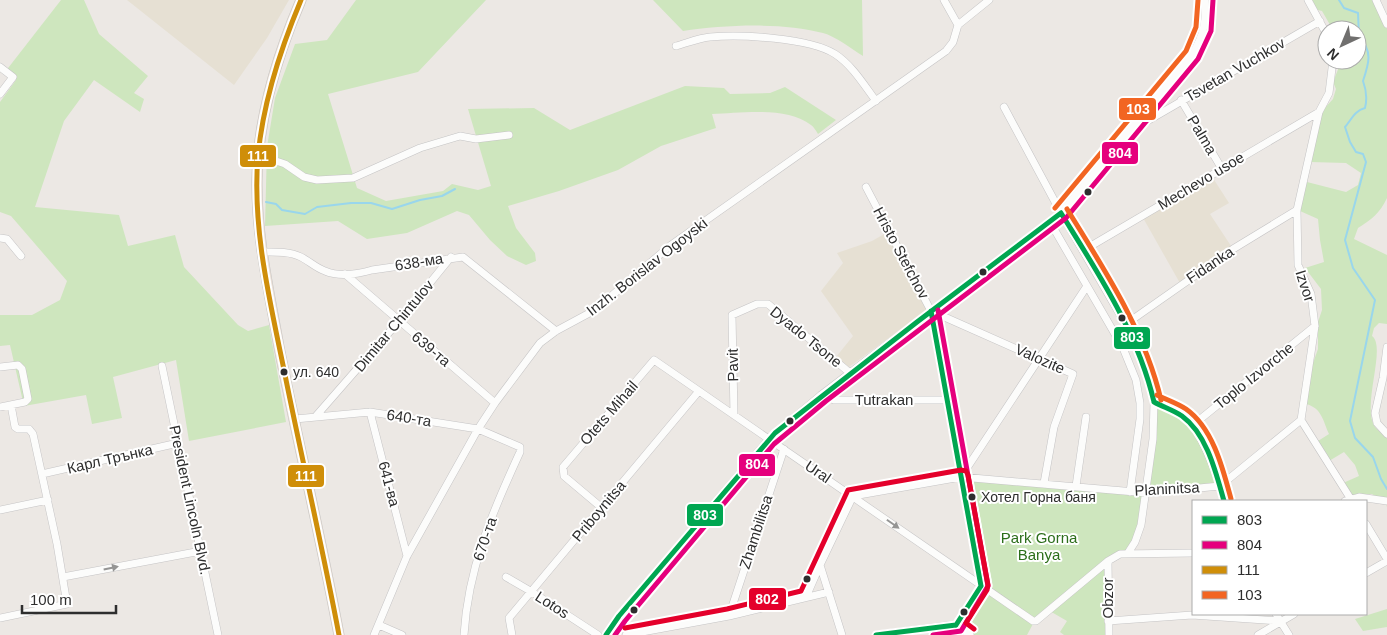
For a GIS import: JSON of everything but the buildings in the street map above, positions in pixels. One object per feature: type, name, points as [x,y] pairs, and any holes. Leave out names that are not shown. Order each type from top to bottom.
[{"type":"highway","points":[[301,0],[284,42],[266,103],[257,177],[261,252],[339,635]]},
{"type":"street","points":[[944,0],[958,25]]},
{"type":"street","name":"Inzh. Borislav Ogoyski","points":[[374,635],[407,556],[478,428],[540,343],[556,331],[595,310],[671,245],[946,51],[953,42],[958,25],[989,0]]},
{"type":"street","points":[[606,635],[619,616],[769,439],[850,373],[1061,213],[1192,55],[1201,40],[1206,21],[1206,0]]},
{"type":"street","points":[[1308,0],[1319,20]]},
{"type":"street","points":[[1376,0],[1387,24]]},
{"type":"street","name":"Tsvetan Vuchkov","points":[[1125,134],[1317,23]]},
{"type":"street","points":[[676,46],[708,37],[740,36],[820,46],[836,55],[848,66],[876,101]]},
{"type":"street","points":[[0,67],[13,77],[0,94]]},
{"type":"street","name":"Izvor","points":[[1301,420],[1315,326],[1311,294],[1298,265],[1297,210],[1319,112],[1329,93],[1332,70]]},
{"type":"street","name":"Palma","points":[[1182,100],[1222,168]]},
{"type":"street","points":[[1004,107],[1061,213],[1126,324],[1139,350],[1149,379],[1154,402],[1153,439],[1147,493],[1141,525],[1135,542],[1128,553]]},
{"type":"street","name":"Mechevo usoe","points":[[1084,250],[1319,112]]},
{"type":"street","points":[[259,162],[273,160],[285,164],[304,176],[317,180],[353,178],[420,148],[460,136],[476,140],[509,135]]},
{"type":"street","name":"Hristo Stefchov","points":[[866,187],[931,311],[981,586]]},
{"type":"street","name":"Fidanka","points":[[1126,324],[1233,249],[1297,210]]},
{"type":"street","points":[[1050,222],[1123,348],[1136,380],[1140,403],[1140,419],[1130,492]]},
{"type":"street","points":[[0,238],[7,239],[20,256]]},
{"type":"street","name":"638-ма","points":[[261,252],[290,254],[301,257],[326,272],[345,274],[451,257],[463,257],[556,331]]},
{"type":"street","name":"Dimitar Chintulov","points":[[316,416],[398,322],[451,257]]},
{"type":"street","name":"639-та","points":[[345,274],[398,322],[495,403]]},
{"type":"street","points":[[960,477],[1087,286]]},
{"type":"street","name":"Dyado Tsone","points":[[732,315],[757,304],[768,304],[850,373]]},
{"type":"street","name":"Valozite","points":[[931,311],[1073,374],[1054,427],[1044,483]]},
{"type":"street","name":"Pavit","points":[[732,315],[734,416]]},
{"type":"street","name":"Toplo Izvorche","points":[[1193,425],[1315,326]]},
{"type":"street","points":[[1387,347],[1383,378],[1375,413],[1377,423],[1387,434]]},
{"type":"street","name":"Ural","points":[[654,360],[1034,622],[1108,561]]},
{"type":"street","name":"Otets Mihail","points":[[602,508],[564,476],[563,467],[654,360]]},
{"type":"street","points":[[0,367],[18,365],[22,369],[28,399],[25,402],[0,407]]},
{"type":"street","name":"President Lincoln Blvd.","points":[[162,366],[218,635]]},
{"type":"street","name":"Priboynitsa","points":[[512,635],[509,618],[699,391]]},
{"type":"street","name":"Tutrakan","points":[[822,395],[834,400],[947,400]]},
{"type":"street","points":[[1154,402],[1182,416],[1193,425],[1201,439],[1224,500]]},
{"type":"street","points":[[0,618],[66,604],[63,577],[48,500],[32,430],[15,427],[11,405]]},
{"type":"street","name":"640-та","points":[[294,419],[370,412],[478,428],[520,447]]},
{"type":"street","name":"641-ва","points":[[370,412],[407,556]]},
{"type":"street","points":[[1076,486],[1086,417]]},
{"type":"street","points":[[1301,420],[1349,500],[1367,497],[1387,501]]},
{"type":"street","name":"Planinitsa","points":[[853,496],[960,477],[1147,493],[1220,486],[1301,420]]},
{"type":"street","name":"Карл Трънка","points":[[42,474],[178,443]]},
{"type":"street","name":"670-та","points":[[464,635],[469,586],[486,530],[520,452],[520,447]]},
{"type":"street","name":"Zhambilitsa","points":[[729,616],[784,449]]},
{"type":"street","points":[[806,597],[853,496]]},
{"type":"street","points":[[0,510],[48,500]]},
{"type":"street","points":[[1367,526],[1387,560],[1367,572]]},
{"type":"street","points":[[63,577],[201,551]]},
{"type":"street","points":[[1108,561],[1120,554],[1128,553],[1192,553]]},
{"type":"street","name":"Obzor","points":[[1108,561],[1109,635]]},
{"type":"street","points":[[820,565],[842,635]]},
{"type":"street","name":"Lotos","points":[[506,577],[598,635]]},
{"type":"street","points":[[956,625],[981,586]]},
{"type":"street","points":[[626,635],[729,616],[828,592]]},
{"type":"street","points":[[1108,621],[1192,614]]},
{"type":"street","points":[[1203,615],[1280,622]]},
{"type":"street","points":[[1276,615],[1289,635]]},
{"type":"street","points":[[1258,635],[1292,615]]},
{"type":"street","points":[[876,635],[951,624],[956,625],[970,635]]},
{"type":"street","points":[[379,625],[402,635]]},
{"type":"shaded area","points":[[127,0],[289,0],[267,38],[234,85]]},
{"type":"shaded area","points":[[1211,175],[1229,203],[1210,214],[1233,249],[1181,285],[1142,216]]},
{"type":"shaded area","points":[[886,233],[927,310],[849,367],[836,357],[853,336],[821,291],[843,263],[837,253],[872,241]]},
{"type":"green space","points":[[61,0],[84,0],[99,34],[148,76],[134,93],[144,99],[140,112],[94,80],[64,121],[35,207],[119,215],[128,246],[175,235],[184,267],[238,325],[248,331],[269,325],[286,422],[189,441],[176,360],[113,377],[122,418],[92,424],[86,395],[24,406],[10,345],[0,346],[0,315],[32,315],[60,300],[67,281],[11,216],[0,212],[0,102],[16,80],[5,72]]},
{"type":"green space","points":[[356,0],[486,0],[418,72],[328,94],[357,188],[386,201],[443,191],[452,184],[478,190],[491,186],[468,109],[534,108],[570,130],[685,86],[724,88],[730,94],[770,93],[785,87],[836,120],[818,134],[811,125],[789,115],[763,112],[712,114],[716,128],[661,146],[618,170],[559,191],[508,206],[516,228],[535,253],[536,261],[526,265],[507,256],[490,240],[469,215],[457,211],[407,233],[367,239],[338,221],[265,226],[267,147],[275,98],[295,44],[327,40]]},
{"type":"green space","points":[[653,0],[862,0],[863,56],[833,37],[823,33],[790,27],[716,27],[683,31]]},
{"type":"green space","points":[[1309,0],[1375,0],[1387,29],[1387,198],[1375,216],[1358,228],[1354,239],[1387,255],[1387,324],[1379,323],[1374,328],[1372,336],[1376,342],[1377,352],[1371,418],[1375,427],[1387,438],[1387,507],[1386,504],[1372,494],[1351,495],[1343,483],[1359,476],[1355,465],[1344,452],[1329,461],[1318,441],[1329,434],[1319,412],[1306,404],[1313,363],[1318,349],[1318,322],[1322,310],[1321,289],[1305,268],[1324,262],[1318,219],[1300,211],[1302,196],[1307,182],[1346,192],[1358,185],[1361,173],[1346,163],[1310,162],[1323,110],[1333,99],[1336,89],[1333,82],[1338,70],[1367,70],[1367,20],[1327,20],[1322,11],[1314,9]]},
{"type":"green space","name":"Park Gorna Banya","points":[[1154,402],[1193,425],[1220,486],[1147,493],[1141,525],[1128,553],[1108,561],[1109,635],[1064,635],[1060,632],[1067,621],[1048,610],[1034,622],[1027,635],[970,635],[956,625],[981,586],[961,477],[1146,493]]},
{"type":"green space","points":[[1387,609],[1387,627],[1363,631],[1355,619]]},
{"type":"waterway","points":[[1339,0],[1344,8],[1358,13],[1359,37],[1366,47],[1369,58],[1363,81],[1366,95],[1365,108],[1356,113],[1345,127],[1350,142],[1356,152],[1363,154],[1366,162],[1345,240],[1353,268],[1375,300],[1350,421],[1355,438],[1373,457],[1387,489]]},
{"type":"waterway","points":[[266,202],[276,204],[282,210],[305,214],[317,207],[351,203],[371,203],[392,209],[420,200],[442,196],[455,189]]},
{"type":"transit line","name":"111","points":[[301,0],[279,57],[268,96],[258,156],[257,209],[267,287],[339,635]]},
{"type":"transit line","name":"103","points":[[1055,208],[1186,51],[1196,27],[1198,0]]},
{"type":"transit line","name":"804","points":[[615,635],[774,444],[826,401],[1066,218],[1198,59],[1211,31],[1213,0]]},
{"type":"transit line","name":"103","points":[[1067,209],[1109,278],[1134,325],[1145,349],[1161,400]]},
{"type":"transit line","name":"803","points":[[1061,213],[1102,281],[1127,328],[1138,352],[1154,402]]},
{"type":"transit line","name":"803","points":[[606,635],[619,616],[775,433],[1061,213]]},
{"type":"transit line","name":"804","points":[[933,635],[961,631],[988,586],[938,310]]},
{"type":"transit line","name":"803","points":[[931,311],[981,586]]},
{"type":"transit line","name":"103","points":[[1157,395],[1186,409],[1203,427],[1216,450],[1231,499]]},
{"type":"transit line","name":"803","points":[[1154,402],[1182,416],[1198,433],[1218,478],[1224,500]]},
{"type":"transit line","name":"802","points":[[625,628],[727,609],[801,591],[848,490],[961,470],[966,471],[968,475],[988,585],[987,590],[966,623],[974,629]]},
{"type":"transit line","name":"803","points":[[956,625],[981,586]]},
{"type":"transit line","name":"803","points":[[876,635],[956,625]]},
{"type":"place","name":"ул. 640","points":[[284,372]]},
{"type":"place","name":"Хотел Горна баня","points":[[972,497]]}]
